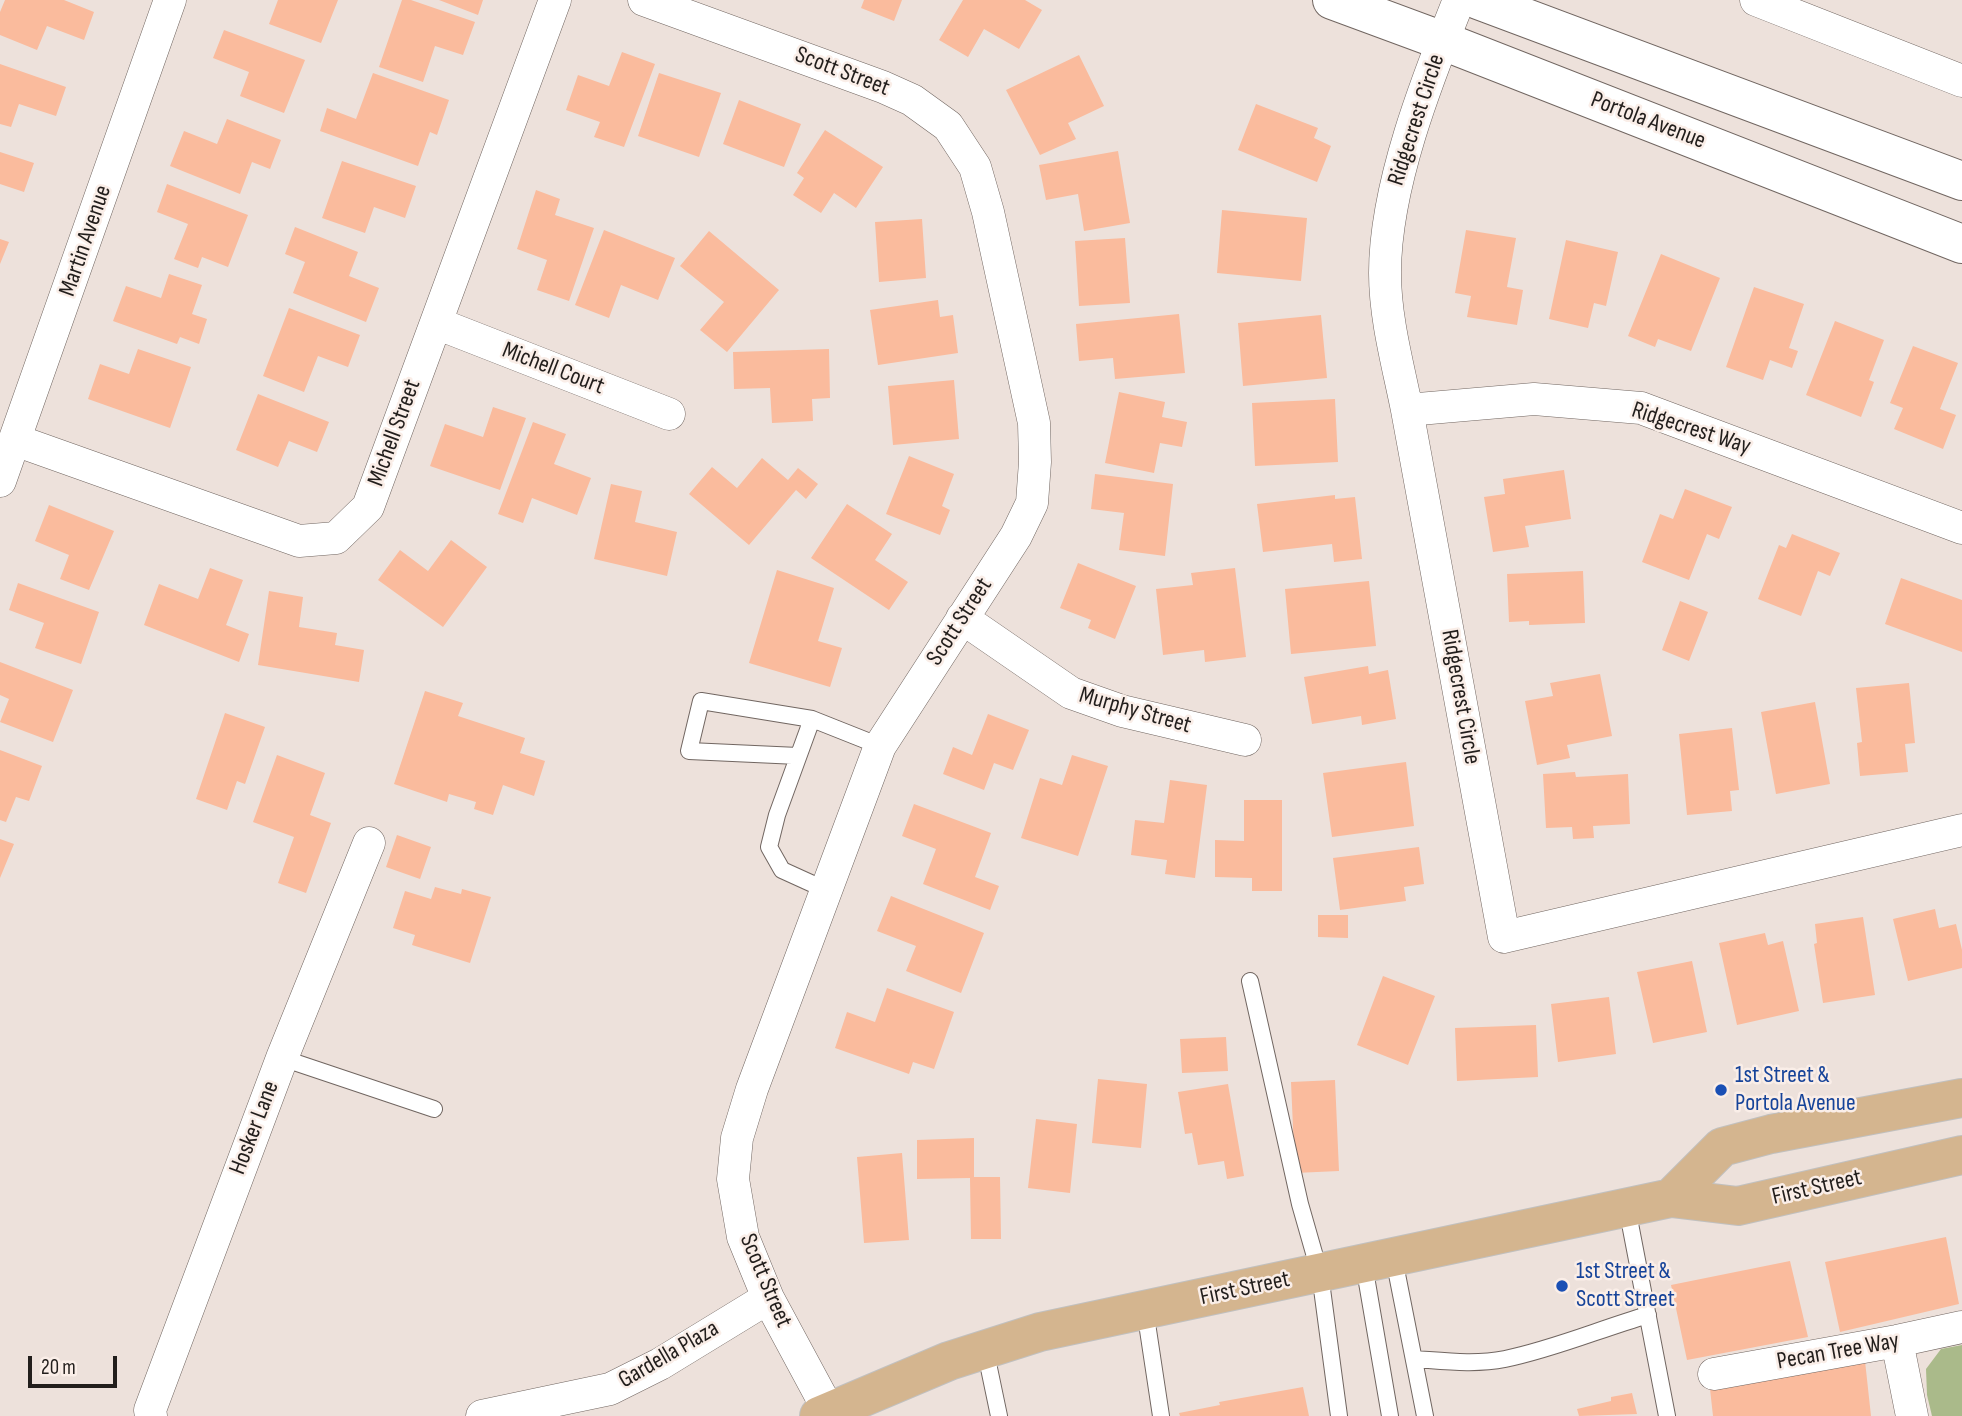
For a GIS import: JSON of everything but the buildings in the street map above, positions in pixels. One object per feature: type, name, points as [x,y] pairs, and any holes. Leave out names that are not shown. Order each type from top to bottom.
[{"type":"main road","name":"Portola Avenue","points":[[1332,0],[1962,244]]},
{"type":"main road","points":[[1478,0],[1962,181]]},
{"type":"main road","points":[[1671,1198],[1722,1147],[1771,1134],[1962,1098]]},
{"type":"main road","name":"First Street","points":[[826,1415],[949,1361],[1040,1332],[1671,1198],[1738,1206],[1962,1155]]},
{"type":"street","name":"Martin Avenue","points":[[0,481],[170,0]]},
{"type":"street","name":"Michell Street","points":[[15,440],[299,541],[336,538],[368,507],[555,0]]},
{"type":"street","name":"Scott Street","points":[[644,0],[883,87],[912,100],[948,126],[975,167],[988,212],[1034,423],[1032,503],[1016,536],[880,746],[752,1089],[737,1138],[733,1179],[743,1237],[768,1298],[826,1415]]},
{"type":"street","name":"Ridgecrest Circle","points":[[1460,0],[1443,41],[1400,172],[1391,211],[1385,272],[1390,332],[1407,410],[1504,937],[1962,830]]},
{"type":"street","points":[[1756,0],[1962,81]]},
{"type":"street","name":"Michell Court","points":[[436,323],[669,414]]},
{"type":"street","name":"Ridgecrest Way","points":[[1407,410],[1534,399],[1641,408],[1962,528]]},
{"type":"street","name":"Murphy Street","points":[[962,618],[1071,693],[1122,711],[1245,740]]},
{"type":"street","name":"Hosker Lane","points":[[151,1416],[150,1410],[282,1058],[369,843]]},
{"type":"street","name":"Gardella Plaza","points":[[482,1416],[610,1389],[660,1363],[768,1298]]},
{"type":"street","name":"Pecan Tree Way","points":[[1714,1374],[1962,1327]]},
{"type":"street","points":[[1897,1341],[1912,1416]]},
{"type":"lane","points":[[798,756],[689,751],[701,701],[811,719],[880,746]]},
{"type":"lane","points":[[811,719],[769,847],[782,870],[827,890]]},
{"type":"lane","points":[[1250,981],[1300,1204],[1320,1274],[1339,1416]]},
{"type":"lane","points":[[282,1058],[434,1110]]},
{"type":"lane","points":[[1627,1208],[1667,1416]]},
{"type":"lane","points":[[1379,1262],[1414,1359],[1425,1416]]},
{"type":"lane","points":[[1379,1262],[1390,1416]]},
{"type":"lane","points":[[1144,1310],[1161,1416]]},
{"type":"lane","points":[[1414,1359],[1462,1363],[1503,1360],[1560,1345],[1648,1315]]},
{"type":"lane","points":[[985,1349],[999,1416]]},
{"type":"green space","points":[[1962,1345],[1962,1416],[1932,1416],[1927,1395],[1926,1369],[1941,1349]]},
{"type":"place","name":"1st Street & Portola Avenue","points":[[1721,1090]]},
{"type":"place","name":"1st Street & Scott Street","points":[[1562,1286]]}]
